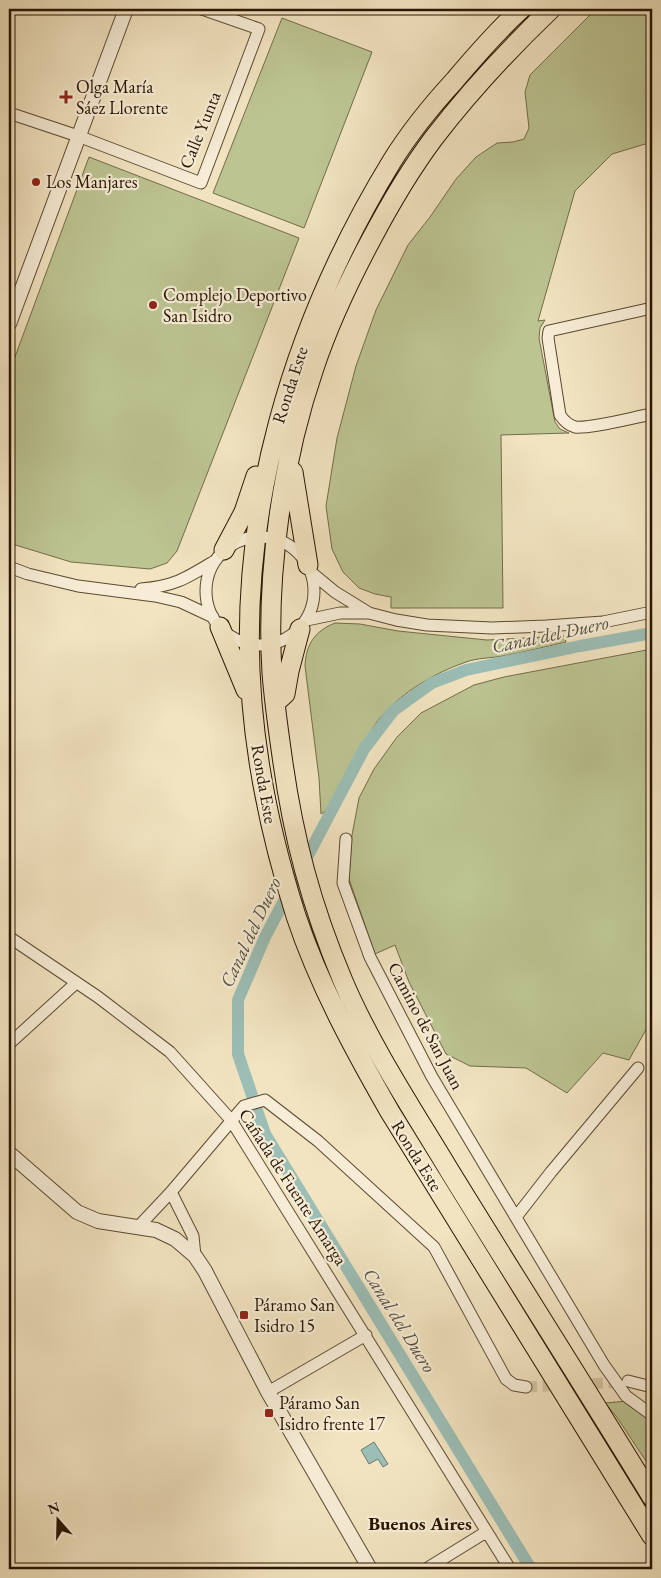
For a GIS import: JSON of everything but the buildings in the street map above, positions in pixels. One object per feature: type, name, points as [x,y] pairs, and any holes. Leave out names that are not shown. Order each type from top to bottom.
[{"type":"highway","name":"Ronda Este","points":[[521,9],[473,59],[425,114],[388,168],[341,253],[316,308],[291,378],[269,454],[255,538],[251,590],[250,644],[252,704],[259,764],[271,827],[296,916],[321,983],[356,1053],[390,1112],[652,1536]]},
{"type":"highway","name":"Ronda Este","points":[[551,9],[492,68],[432,140],[392,202],[358,264],[328,332],[314,368],[291,451],[277,540],[272,590],[271,644],[274,703],[296,843],[314,907],[344,984],[381,1055],[471,1206],[575,1370],[652,1497]]},
{"type":"highway","points":[[291,451],[294,485],[310,569]]},
{"type":"highway","points":[[218,556],[244,512],[259,465],[269,454]]},
{"type":"highway","points":[[216,622],[252,704]]},
{"type":"highway","points":[[274,703],[285,694],[289,671],[304,624]]},
{"type":"street","points":[[9,324],[126,9]]},
{"type":"street","name":"Calle Yunta","points":[[78,136],[201,183],[259,29],[202,9]]},
{"type":"street","points":[[9,113],[78,136]]},
{"type":"street","points":[[652,308],[558,328],[549,331],[548,338],[560,415],[565,423],[574,427],[586,426],[652,414]]},
{"type":"street","points":[[124,591],[167,586],[180,581],[238,542],[255,538],[277,540],[286,544],[300,554],[310,569],[334,592],[369,613]]},
{"type":"street","points":[[216,622],[208,603],[207,578],[218,556]]},
{"type":"street","points":[[9,567],[28,574],[78,586],[124,591],[181,602],[216,622],[233,638],[250,644],[271,644],[287,638],[304,624],[340,613],[369,613],[427,626],[492,628],[603,622],[652,612]]},
{"type":"street","points":[[304,624],[312,606],[314,589],[310,569]]},
{"type":"street","name":"Camino de San Juan","points":[[346,839],[343,883],[370,957],[432,1077],[604,1365],[626,1396],[652,1415]]},
{"type":"street","name":"Cañada de Fuente Amarga","points":[[9,937],[76,983],[170,1052],[232,1120],[510,1569]]},
{"type":"street","points":[[9,1044],[76,983]]},
{"type":"street","points":[[516,1217],[638,1068]]},
{"type":"street","points":[[139,1226],[171,1192],[244,1106],[265,1100],[318,1141],[434,1247],[506,1379],[514,1385],[526,1388]]},
{"type":"street","points":[[9,1153],[77,1212],[98,1221],[156,1230],[175,1239],[195,1256],[206,1272],[268,1392],[370,1569]]},
{"type":"street","points":[[171,1192],[194,1236],[195,1256]]},
{"type":"street","points":[[268,1392],[366,1335]]},
{"type":"street","points":[[628,1381],[652,1387]]},
{"type":"street","points":[[426,1569],[486,1532]]},
{"type":"green space","points":[[596,9],[652,9],[652,142],[612,154],[575,191],[538,321],[545,320],[540,328],[539,338],[555,422],[560,429],[569,433],[501,435],[503,608],[391,608],[391,597],[359,588],[343,572],[332,549],[326,506],[337,438],[356,366],[376,310],[408,245],[456,179],[476,157],[497,143],[524,139],[529,128],[525,92],[530,75]]},
{"type":"green space","points":[[282,18],[372,52],[304,228],[213,193]]},
{"type":"green space","name":"Complejo Deportivo San Isidro","points":[[89,157],[299,238],[177,551],[167,563],[150,569],[71,562],[9,543],[9,373]]},
{"type":"green space","points":[[335,623],[360,624],[398,631],[487,640],[564,636],[566,642],[466,662],[419,684],[398,700],[373,727],[334,799],[321,814],[319,778],[305,666],[307,651],[313,639],[322,630]]},
{"type":"green space","points":[[652,649],[652,1019],[629,1060],[603,1053],[567,1093],[526,1068],[470,1066],[446,1054],[409,982],[395,945],[375,954],[349,879],[352,835],[359,798],[374,769],[397,737],[421,713],[474,685],[504,677]]},
{"type":"green space","points":[[628,1401],[652,1419],[652,1470],[616,1416],[605,1403]]},
{"type":"water","points":[[374,1442],[388,1464],[383,1467],[378,1459],[369,1464],[361,1450]]},
{"type":"waterway","name":"Canal del Duero","points":[[531,1569],[265,1134],[238,1054],[238,1000],[265,937],[364,749],[393,711],[432,683],[466,670],[652,633]]},
{"type":"tunnel","points":[[526,1387],[624,1382]]},
{"type":"place","name":"Olga María Sáez Llorente","points":[[66,97]]},
{"type":"place","name":"Los Manjares","points":[[36,182]]},
{"type":"place","name":"Complejo Deportivo San Isidro","points":[[153,305]]},
{"type":"place","name":"Páramo San Isidro 15","points":[[244,1315]]},
{"type":"place","name":"Páramo San Isidro frente 17","points":[[269,1413]]},
{"type":"district","name":"Buenos Aires","points":[[420,1523]]}]
